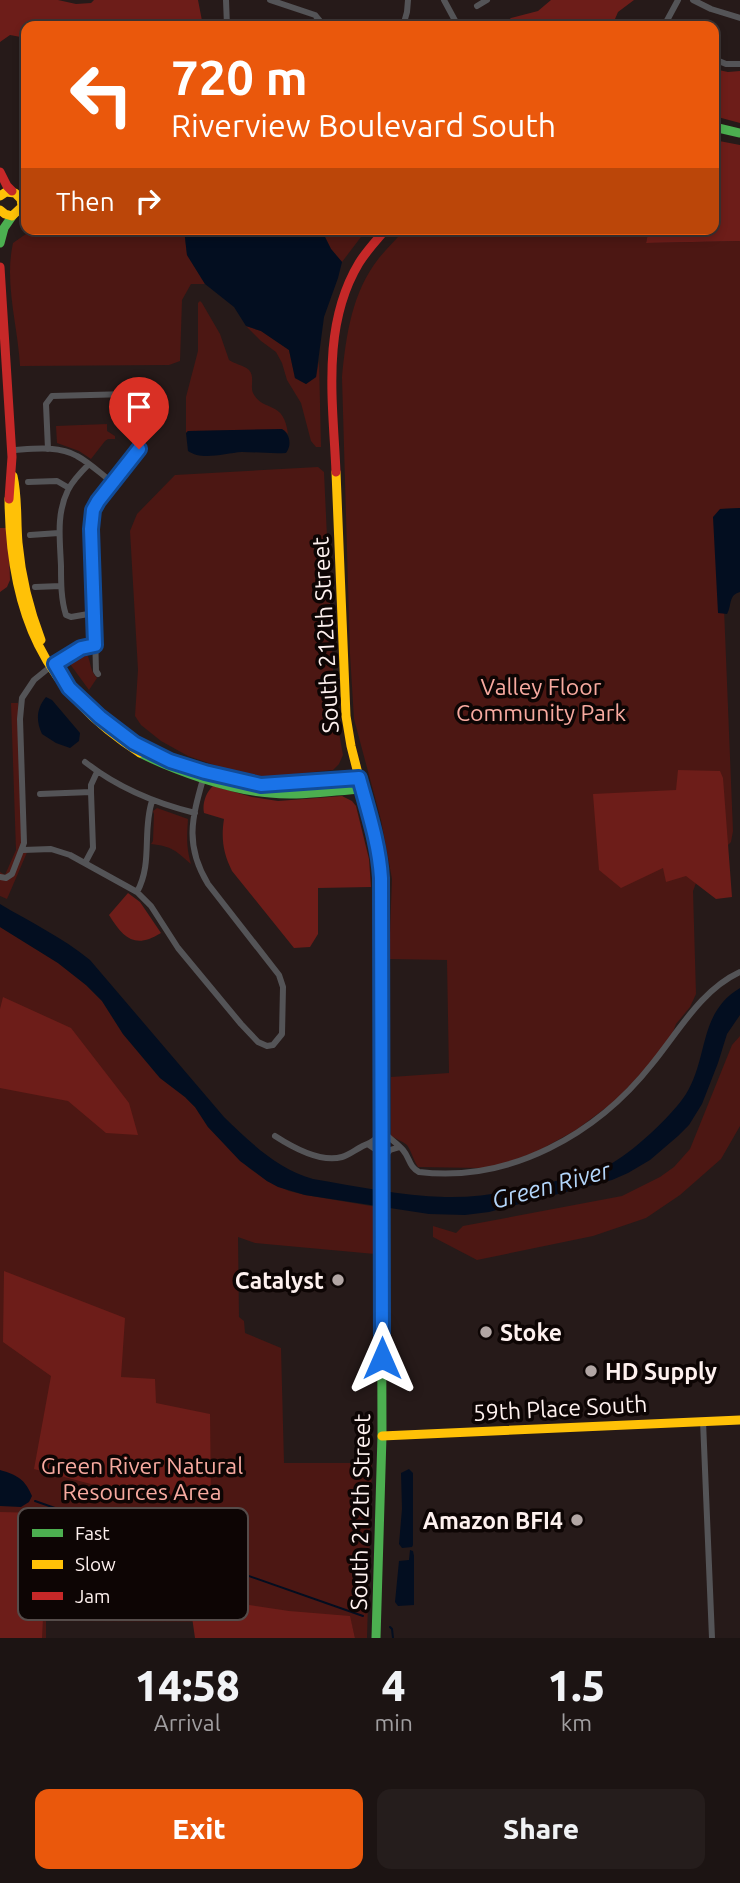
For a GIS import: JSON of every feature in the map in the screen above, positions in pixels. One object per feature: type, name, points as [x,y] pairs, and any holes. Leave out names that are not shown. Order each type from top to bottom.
[{"type":"main road","points":[[719,128],[740,133]]},
{"type":"main road","points":[[0,173],[7,186],[19,194]]},
{"type":"main road","points":[[0,184],[1,196]]},
{"type":"main road","points":[[1,196],[6,192],[19,194]]},
{"type":"main road","points":[[0,243],[4,228],[21,209]]},
{"type":"main road","points":[[0,211],[13,215]]},
{"type":"main road","points":[[0,211],[0,218]]},
{"type":"main road","name":"South 212th Street","points":[[376,1638],[382,1436],[381,878],[380,859],[352,752],[345,703],[331,362],[338,311],[359,263],[381,235]]},
{"type":"main road","points":[[0,267],[12,474],[16,488],[19,576],[53,666],[77,696],[118,732],[150,752],[204,775],[243,788],[279,794],[362,789]]},
{"type":"main road","points":[[204,775],[261,785],[359,778]]},
{"type":"main road","name":"59th Place South","points":[[382,1436],[740,1420]]},
{"type":"street","points":[[226,0],[227,21]]},
{"type":"street","points":[[270,0],[315,15],[318,21]]},
{"type":"street","points":[[404,21],[408,0]]},
{"type":"street","points":[[444,0],[455,21]]},
{"type":"street","points":[[477,6],[487,0]]},
{"type":"street","points":[[667,21],[678,0]]},
{"type":"street","points":[[693,0],[740,18]]},
{"type":"street","points":[[719,61],[740,64]]},
{"type":"street","points":[[48,449],[46,404],[48,399],[55,395],[129,394],[139,400],[139,449],[93,510],[94,613],[98,674]]},
{"type":"street","points":[[11,450],[48,449],[77,456],[113,483]]},
{"type":"street","points":[[89,464],[69,488],[62,505],[59,533],[61,586],[66,615],[71,617],[94,613]]},
{"type":"street","points":[[28,482],[57,481],[69,488]]},
{"type":"street","points":[[30,535],[59,533]]},
{"type":"street","points":[[35,587],[61,586]]},
{"type":"street","points":[[3,878],[12,874],[23,850],[25,836],[21,705],[25,691],[34,680],[53,666],[81,648],[95,645]]},
{"type":"street","points":[[85,762],[120,786],[152,801],[195,813]]},
{"type":"street","points":[[85,863],[93,848],[91,785],[97,772]]},
{"type":"street","points":[[23,850],[59,851],[137,892],[151,906],[186,958],[241,1024],[258,1042],[267,1046],[273,1045],[282,1034],[283,987],[279,975],[208,884],[194,853],[192,825],[204,775]]},
{"type":"street","points":[[40,794],[91,792]]},
{"type":"street","points":[[137,892],[146,864],[148,813],[152,801]]},
{"type":"street","points":[[275,1136],[309,1153],[332,1158],[343,1157],[369,1145],[382,1130],[400,1147],[414,1169],[419,1172],[482,1172],[511,1165],[547,1151],[581,1131],[618,1100],[651,1066],[682,1024],[712,990],[740,972]]},
{"type":"street","points":[[369,1145],[377,1150],[382,1160],[390,1150],[400,1147]]},
{"type":"street","points":[[703,1421],[712,1638]]},
{"type":"green space","points":[[0,0],[58,0],[76,4],[91,3],[94,0],[198,0],[202,21],[21,21],[21,37],[10,35],[0,42]]},
{"type":"green space","points":[[551,0],[634,0],[618,12],[614,21],[507,21],[538,11]]},
{"type":"green space","points":[[719,70],[740,71],[740,123],[719,117]]},
{"type":"green space","points":[[719,141],[740,145],[740,241],[646,243],[648,235],[719,235]]},
{"type":"green space","points":[[24,235],[185,235],[187,255],[205,284],[191,284],[182,300],[180,361],[169,365],[20,366],[10,273],[13,243]]},
{"type":"green space","points":[[324,235],[362,235],[342,262]]},
{"type":"green space","name":"Valley Floor Community Park","points":[[400,235],[648,235],[646,243],[740,241],[740,508],[720,509],[733,831],[731,842],[699,875],[693,891],[696,994],[690,1007],[676,1024],[671,1037],[615,1101],[576,1130],[538,1151],[498,1166],[418,1167],[407,1145],[391,1136],[391,1077],[449,1073],[447,960],[389,959],[392,879],[381,820],[354,719],[342,377],[348,330],[356,300],[379,258]]},
{"type":"green space","points":[[200,301],[220,334],[229,360],[249,370],[253,393],[262,403],[278,411],[286,423],[288,434],[284,430],[186,433],[186,397],[198,351]]},
{"type":"green space","points":[[246,326],[261,331],[289,350],[295,378],[306,384],[316,377],[319,361],[321,447],[316,447],[311,441],[301,403],[287,380],[276,352]]},
{"type":"green space","points":[[107,424],[107,431],[115,436],[115,439],[105,441],[91,459],[79,451],[57,443],[56,426]]},
{"type":"green space","points":[[318,467],[324,472],[335,710],[343,755],[339,764],[333,770],[266,777],[220,767],[188,756],[161,741],[141,725],[135,716],[138,670],[130,531],[137,514],[175,475]]},
{"type":"green space","points":[[0,528],[8,528],[10,580],[7,587],[0,592]]},
{"type":"green space","points":[[87,654],[97,678],[89,690],[70,664]]},
{"type":"green space","points":[[11,703],[18,703],[24,850],[28,850],[7,899],[0,896],[0,872],[5,875],[16,850]]},
{"type":"green space","points":[[678,770],[720,771],[723,778],[732,897],[716,899],[686,876],[666,882],[663,868],[621,888],[599,870],[593,794],[676,790]]},
{"type":"green space","points":[[213,786],[278,801],[342,796],[356,806],[369,859],[371,887],[318,888],[318,934],[310,947],[294,948],[232,871],[224,845],[224,819],[204,813],[205,798]]},
{"type":"green space","points":[[157,808],[188,819],[187,842],[191,864],[173,850],[151,844],[153,811]]},
{"type":"green space","points":[[128,893],[140,902],[161,933],[137,941],[120,930],[109,915]]},
{"type":"green space","name":"Green River Natural Resources Area","points":[[0,927],[58,963],[86,985],[102,1001],[123,1034],[160,1078],[195,1107],[208,1127],[249,1168],[267,1181],[289,1191],[377,1207],[375,1254],[255,1243],[238,1237],[239,1317],[244,1321],[245,1333],[281,1348],[284,1463],[372,1463],[367,1638],[355,1638],[351,1622],[46,1621],[46,1638],[0,1638]]},
{"type":"green space","points":[[3,997],[71,1028],[129,1103],[138,1135],[106,1133],[68,1101],[0,1088],[0,1009]]},
{"type":"green space","points":[[740,1036],[740,1126],[721,1159],[680,1195],[646,1218],[593,1236],[477,1260],[433,1237],[433,1226],[456,1233],[463,1226],[622,1196],[660,1177],[674,1167],[690,1149],[732,1045]]},
{"type":"green space","points":[[4,1271],[125,1318],[121,1377],[155,1379],[156,1403],[210,1414],[211,1500],[106,1488],[34,1469],[51,1376],[3,1342]]},
{"type":"green space","points":[[0,1512],[18,1512],[18,1620],[43,1620],[42,1638],[0,1638]]},
{"type":"green space","points":[[248,1605],[350,1616],[355,1638],[195,1638],[192,1620],[248,1620]]},
{"type":"water","points":[[185,235],[324,235],[342,262],[324,317],[316,377],[306,384],[295,378],[289,350],[261,331],[246,326],[234,307],[205,284],[187,255]]},
{"type":"water","points":[[282,429],[289,440],[286,453],[242,452],[200,456],[188,451],[188,431]]},
{"type":"water","points":[[740,508],[740,592],[732,598],[727,614],[718,613],[713,517],[720,509]]},
{"type":"water","points":[[46,697],[52,700],[80,733],[79,741],[70,748],[42,734],[38,715]]},
{"type":"water","name":"Green River","points":[[0,904],[90,960],[224,1117],[265,1154],[287,1168],[313,1179],[412,1195],[483,1195],[569,1178],[607,1166],[639,1144],[680,1103],[693,1080],[717,1010],[740,988],[740,1015],[727,1034],[702,1104],[689,1125],[650,1160],[612,1180],[489,1212],[465,1215],[429,1214],[305,1195],[267,1181],[240,1161],[208,1127],[195,1107],[160,1078],[123,1034],[102,1001],[86,985],[58,963],[0,927]]},
{"type":"water","points":[[409,1469],[413,1473],[413,1545],[402,1548],[399,1544],[401,1473]]},
{"type":"water","points":[[0,1470],[23,1482],[32,1496],[29,1502],[21,1507],[0,1506]]},
{"type":"water","points":[[410,1550],[414,1556],[414,1605],[398,1606],[395,1602],[399,1561],[409,1560]]},
{"type":"waterway","points":[[35,1501],[55,1508]]},
{"type":"waterway","points":[[248,1576],[363,1616]]},
{"type":"waterway","points":[[390,1627],[393,1638]]},
{"type":"traffic: fast","points":[[719,128],[740,133]]},
{"type":"traffic: fast","points":[[0,243],[4,228],[13,215]]},
{"type":"traffic: fast","points":[[140,753],[204,779],[254,791],[293,794],[362,789]]},
{"type":"traffic: fast","points":[[376,1638],[382,1436],[381,1086]]},
{"type":"traffic: slow","points":[[0,196],[6,192],[15,193],[21,199]]},
{"type":"traffic: slow","points":[[0,210],[12,216],[21,208]]},
{"type":"traffic: slow","points":[[336,472],[346,716],[367,809]]},
{"type":"traffic: slow","points":[[13,476],[21,568],[41,640]]},
{"type":"traffic: slow","points":[[9,499],[16,578],[25,613],[38,645],[56,675],[79,703],[107,729],[140,753]]},
{"type":"traffic: slow","points":[[242,782],[274,785],[359,778]]},
{"type":"traffic: slow","points":[[382,1436],[740,1420]]},
{"type":"traffic: jam","points":[[0,172],[12,191]]},
{"type":"traffic: jam","points":[[336,472],[332,392],[334,338],[347,287],[359,263],[381,235]]},
{"type":"traffic: jam","points":[[0,267],[12,457],[9,499]]},
{"type":"traffic: jam","points":[[367,809],[381,879],[381,1086]]},
{"type":"place","name":"Catalyst","points":[[338,1280]]},
{"type":"place","name":"Stoke","points":[[486,1332]]},
{"type":"place","name":"HD Supply","points":[[591,1371]]},
{"type":"place","name":"Amazon BFI4","points":[[577,1520]]},
{"type":"route","points":[[139,449],[93,510],[91,529],[95,645],[81,648],[55,664],[69,688],[100,717],[134,743],[170,761],[240,782],[261,785],[359,778],[375,836],[381,878],[382,1358]]}]
